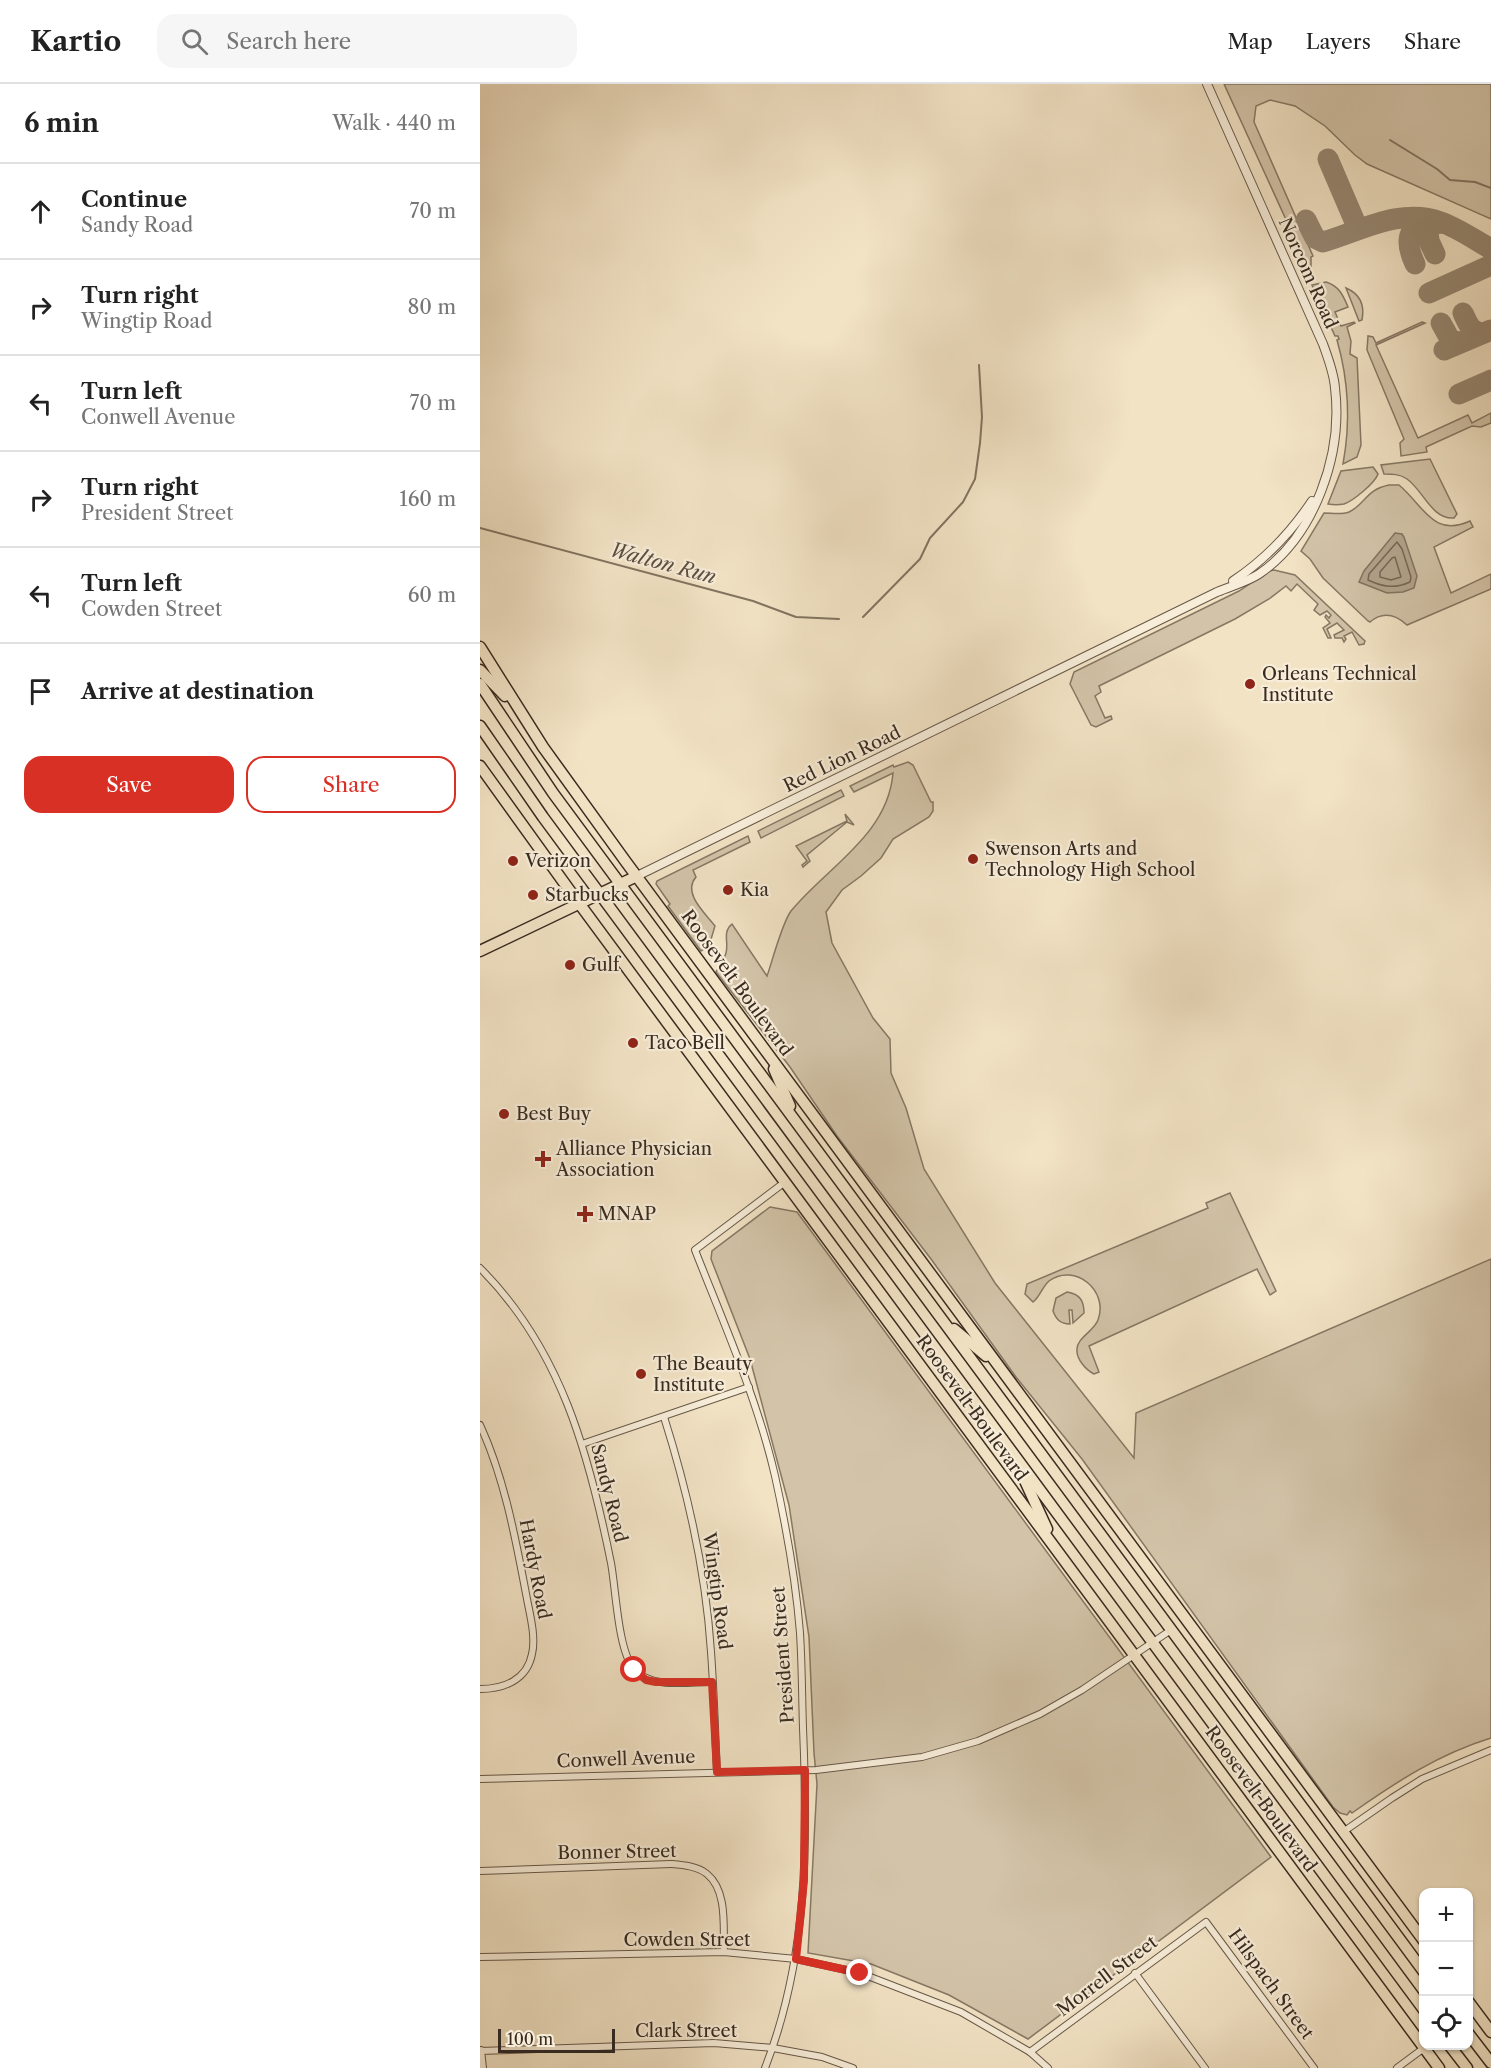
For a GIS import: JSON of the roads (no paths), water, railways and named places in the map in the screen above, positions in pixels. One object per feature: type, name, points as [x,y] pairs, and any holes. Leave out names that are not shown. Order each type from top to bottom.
[{"type":"main road","name":"Roosevelt Boulevard","points":[[480,647],[520,711],[638,876],[1419,1934]]},
{"type":"main road","points":[[480,670],[520,711]]},
{"type":"main road","name":"Roosevelt Boulevard","points":[[480,684],[534,766],[620,884],[1419,1965]]},
{"type":"main road","name":"Roosevelt Boulevard","points":[[480,726],[599,894],[1419,2003]]},
{"type":"main road","name":"Roosevelt Boulevard","points":[[481,766],[784,1182],[1419,2041]]},
{"type":"main road","name":"Red Lion Road","points":[[480,951],[638,876]]},
{"type":"main road","points":[[765,1049],[799,1126]]},
{"type":"main road","points":[[940,1317],[1000,1367]]},
{"type":"main road","points":[[1012,1453],[1055,1548]]},
{"type":"main road","points":[[1473,2008],[1491,2032]]},
{"type":"main road","points":[[1473,2040],[1491,2063]]},
{"type":"main road","name":"Roosevelt Boulevard","points":[[1426,2050],[1439,2068]]},
{"type":"main road","points":[[1453,2050],[1467,2068]]},
{"type":"street","name":"Norcom Road","points":[[1207,84],[1323,344],[1335,386],[1337,426],[1329,468],[1307,522],[1294,542],[1282,554]]},
{"type":"street","name":"Norcom Road","points":[[1268,555],[1290,532],[1323,484]]},
{"type":"street","name":"Red Lion Road","points":[[638,876],[1217,592],[1257,575],[1282,554]]},
{"type":"street","name":"Red Lion Road","points":[[1217,592],[1268,555]]},
{"type":"street","name":"President Street","points":[[765,2068],[773,2048],[796,1959],[804,1880],[805,1770],[800,1632],[775,1476],[749,1387],[695,1250],[784,1182]]},
{"type":"street","name":"Sandy Road","points":[[480,1268],[525,1320],[547,1356],[567,1400],[582,1444],[598,1504],[625,1657],[634,1670],[646,1680],[712,1682]]},
{"type":"street","points":[[582,1444],[749,1387]]},
{"type":"street","name":"Wingtip Road","points":[[664,1417],[688,1505],[707,1607],[717,1772]]},
{"type":"street","name":"Hardy Road","points":[[480,1425],[495,1465],[515,1535],[531,1624],[533,1653],[526,1670],[505,1687],[480,1689]]},
{"type":"street","name":"Conwell Avenue","points":[[480,1779],[805,1770],[922,1758],[1020,1724],[1082,1690],[1171,1630]]},
{"type":"street","points":[[1343,1832],[1422,1779],[1491,1750]]},
{"type":"street","name":"Bonner Street","points":[[480,1871],[671,1864],[690,1866],[707,1874],[716,1886],[722,1902],[724,1952]]},
{"type":"street","name":"Hilspach Street","points":[[1202,1925],[1206,1922],[1314,2068]]},
{"type":"street","name":"Morrell Street","points":[[1030,2052],[1202,1925]]},
{"type":"street","name":"Cowden Street","points":[[480,1957],[724,1952],[796,1959],[860,1973],[961,2012],[1030,2052],[1048,2068]]},
{"type":"street","points":[[1136,1973],[1205,2068]]},
{"type":"street","name":"Clark Street","points":[[481,2050],[714,2043],[773,2048],[822,2057],[853,2068]]},
{"type":"street","points":[[481,2050],[483,2068]]},
{"type":"street","points":[[1396,2068],[1421,2050]]},
{"type":"water","points":[[1395,533],[1402,534],[1404,537],[1417,576],[1414,588],[1403,592],[1387,593],[1359,582],[1364,571]]},
{"type":"waterway","name":"Walton Run","points":[[1390,140],[1437,169],[1450,180],[1475,182],[1491,188]]},
{"type":"waterway","name":"Walton Run","points":[[863,617],[920,559],[930,538],[963,502],[975,479],[982,417],[979,365]]},
{"type":"waterway","name":"Walton Run","points":[[480,528],[753,601],[796,617],[839,619]]},
{"type":"place","name":"Orleans Technical Institute","points":[[1250,684]]},
{"type":"place","name":"Swenson Arts and Technology High School","points":[[973,859]]},
{"type":"place","name":"Verizon","points":[[513,861]]},
{"type":"place","name":"Kia","points":[[728,890]]},
{"type":"place","name":"Starbucks","points":[[533,895]]},
{"type":"place","name":"Gulf","points":[[570,965]]},
{"type":"place","name":"Taco Bell","points":[[633,1043]]},
{"type":"place","name":"Best Buy","points":[[504,1114]]},
{"type":"place","name":"Alliance Physician Association","points":[[543,1159]]},
{"type":"place","name":"MNAP","points":[[585,1214]]},
{"type":"place","name":"The Beauty Institute","points":[[641,1374]]}]
